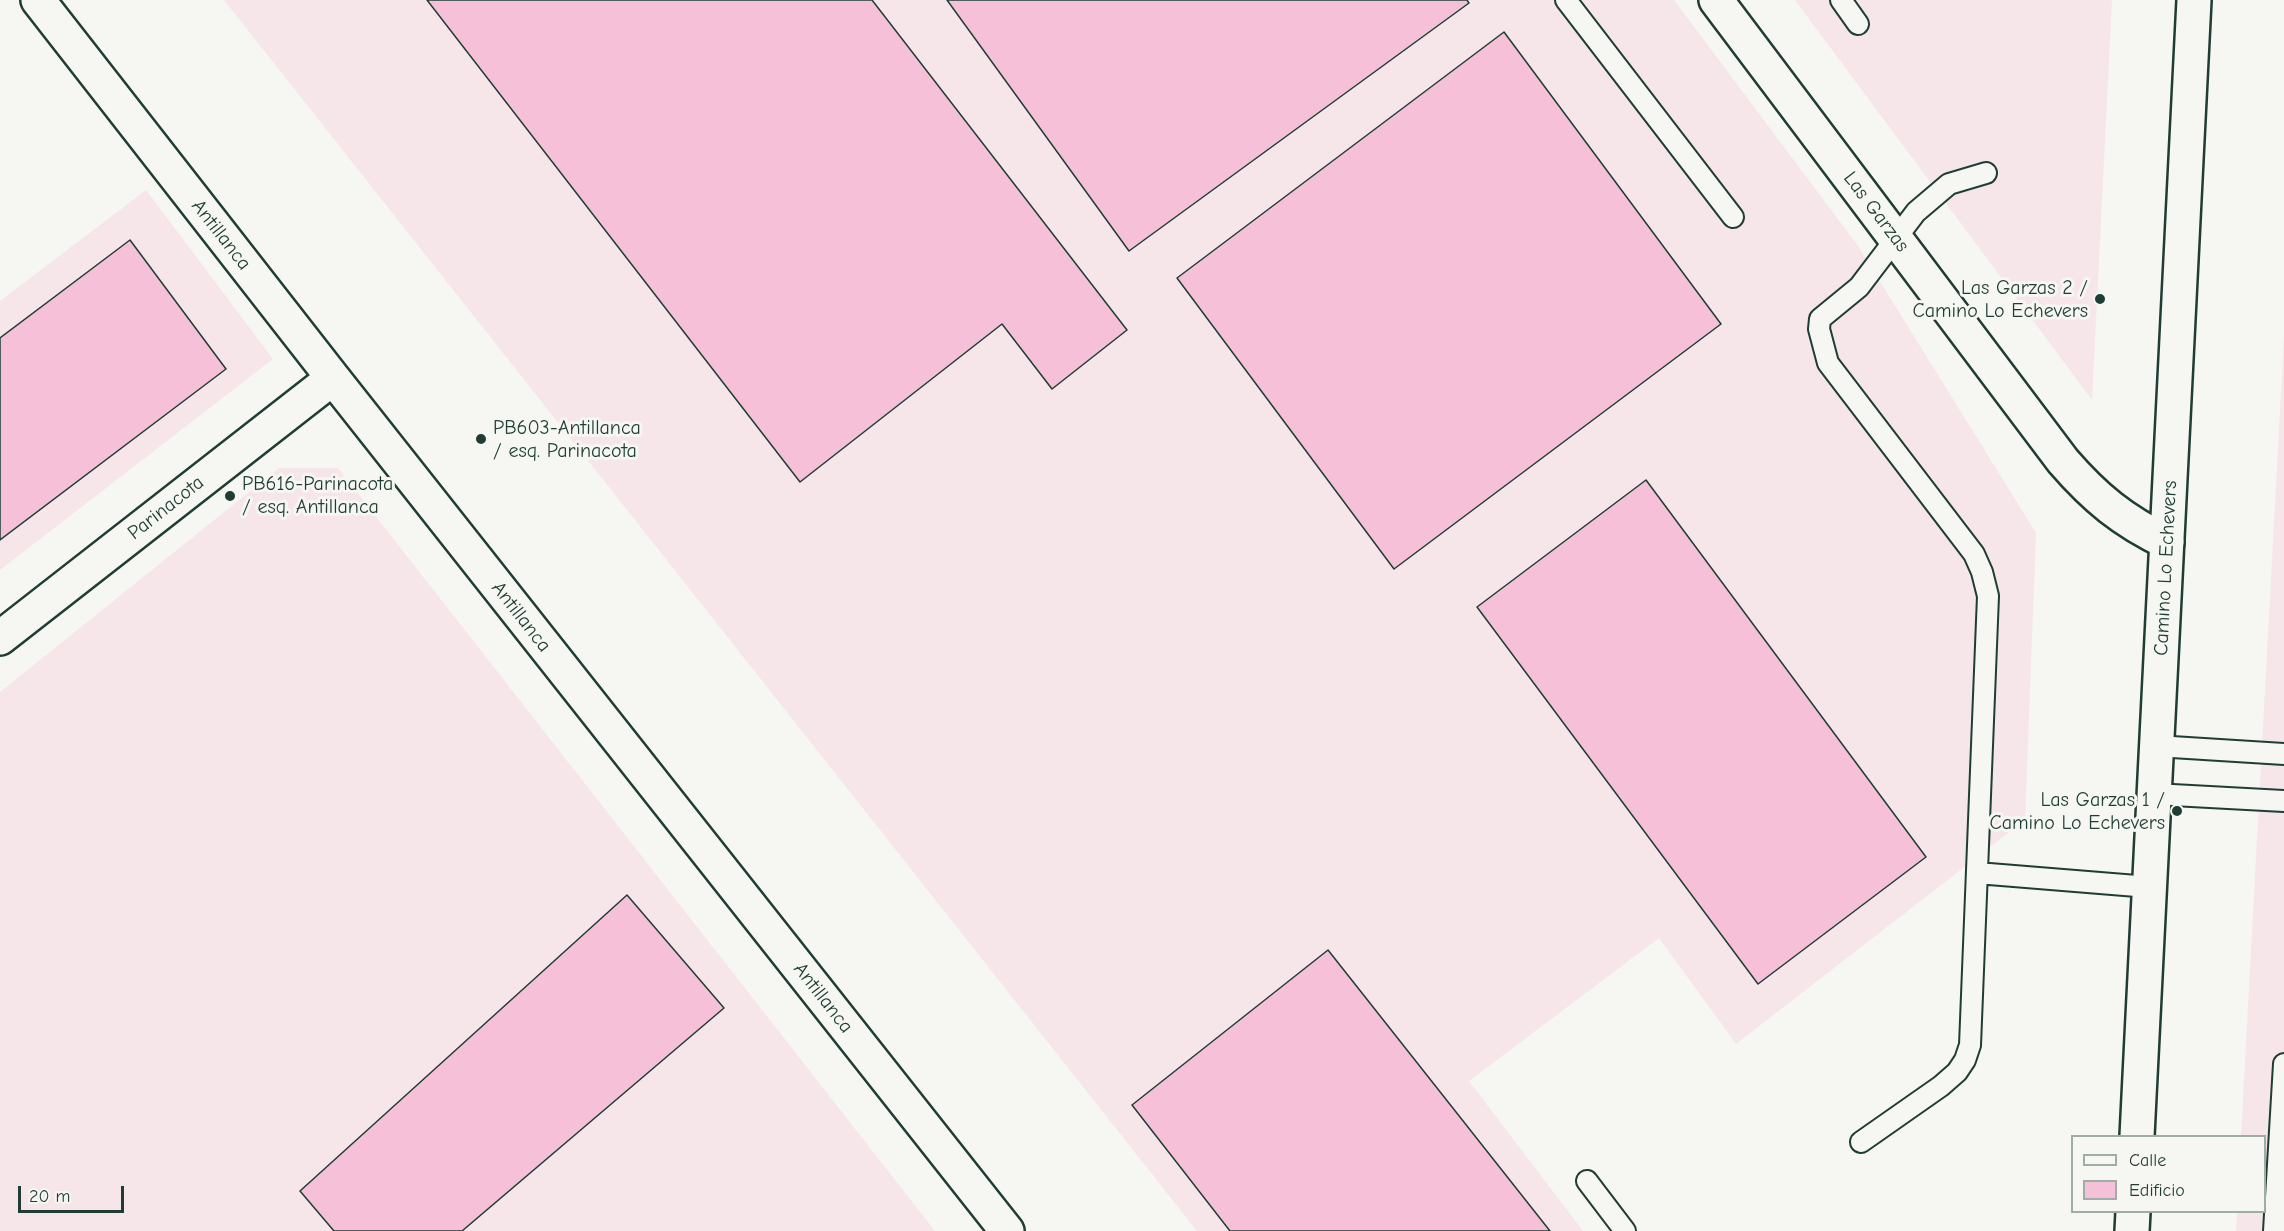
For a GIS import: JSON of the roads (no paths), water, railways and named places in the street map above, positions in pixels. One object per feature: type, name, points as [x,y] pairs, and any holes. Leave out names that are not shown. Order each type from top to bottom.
[{"type":"street","name":"Antillanca","points":[[38,0],[333,378],[1007,1231]]},
{"type":"street","name":"Las Garzas","points":[[1716,0],[2063,461],[2111,510],[2138,528],[2167,542]]},
{"type":"street","name":"Camino Lo Echevers","points":[[2137,1135],[2194,0]]},
{"type":"street","name":"Parinacota","points":[[0,639],[333,378]]},
{"type":"street","points":[[2132,1231],[2133,1213]]},
{"type":"lane","points":[[1566,0],[1733,217]]},
{"type":"lane","points":[[1840,0],[1858,24]]},
{"type":"lane","points":[[1861,1142],[1941,1086],[1957,1072],[1971,1045],[1988,596],[1982,572],[1974,554],[1828,363],[1819,329],[1820,319],[1859,287],[1916,212],[1949,184],[1986,173]]},
{"type":"lane","points":[[2156,746],[2284,754]]},
{"type":"lane","points":[[2154,794],[2284,801]]},
{"type":"lane","points":[[1977,873],[2149,887]]},
{"type":"lane","points":[[2274,1231],[2284,1064]]},
{"type":"lane","points":[[1587,1181],[1625,1231]]},
{"type":"place","name":"Las Garzas 2 / Camino Lo Echevers","points":[[2100,299]]},
{"type":"place","name":"PB603-Antillanca / esq. Parinacota","points":[[481,439]]},
{"type":"place","name":"PB616-Parinacota / esq. Antillanca","points":[[230,496]]},
{"type":"place","name":"Las Garzas 1 / Camino Lo Echevers","points":[[2177,811]]}]
